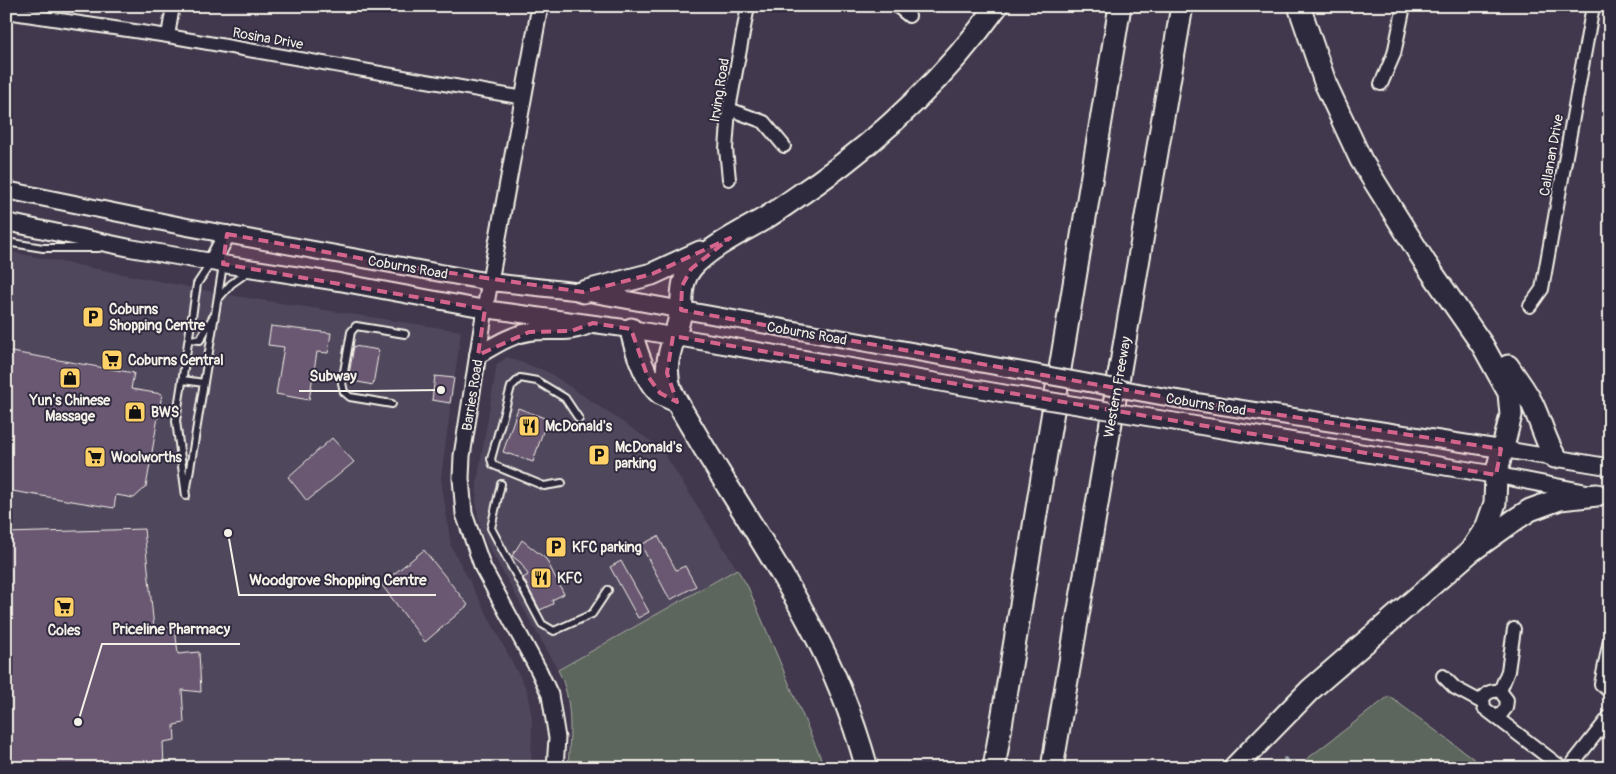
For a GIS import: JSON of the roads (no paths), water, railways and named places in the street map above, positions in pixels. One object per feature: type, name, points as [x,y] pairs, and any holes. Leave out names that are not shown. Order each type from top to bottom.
[{"type":"highway","points":[[583,292],[652,274],[730,238],[766,218],[819,182],[886,128],[956,58],[997,6]]},
{"type":"highway","points":[[994,768],[1120,6]]},
{"type":"highway","name":"Western Freeway","points":[[1052,768],[1182,6]]},
{"type":"highway","points":[[1299,6],[1326,85],[1361,160],[1426,264],[1483,346],[1509,393],[1511,415],[1496,475],[1495,503],[1487,526],[1470,552]]},
{"type":"highway","points":[[730,238],[698,262],[691,269],[682,286],[681,310],[669,350],[667,373],[671,391],[810,624],[841,693],[868,768]]},
{"type":"highway","points":[[631,329],[633,343],[647,375],[660,393],[677,402]]},
{"type":"highway","points":[[1483,346],[1498,354],[1529,398],[1535,409],[1543,434],[1555,457]]},
{"type":"highway","points":[[1234,768],[1310,690],[1470,552],[1516,519],[1538,507],[1560,499],[1604,496]]},
{"type":"main road","name":"Coburns Road","points":[[6,190],[227,234],[490,282],[583,292],[1177,399],[1501,449]]},
{"type":"main road","name":"Coburns Road","points":[[6,222],[130,248],[485,309],[593,322],[1001,393],[1496,475]]},
{"type":"main road","points":[[217,263],[227,234]]},
{"type":"main road","points":[[478,355],[516,336],[529,332],[571,331],[582,329],[593,322]]},
{"type":"street","points":[[168,36],[173,6]]},
{"type":"street","name":"Barries Road","points":[[540,6],[485,309],[462,456],[461,478],[464,514],[483,568],[535,663],[550,695],[557,738],[555,768]]},
{"type":"street","name":"Irving Road","points":[[729,179],[726,149],[729,109],[748,6]]},
{"type":"street","points":[[897,6],[909,16]]},
{"type":"street","points":[[1381,84],[1394,54],[1404,6]]},
{"type":"street","name":"Callanan Drive","points":[[1530,306],[1542,289],[1593,6]]},
{"type":"street","name":"Rosina Drive","points":[[6,12],[168,36],[524,98]]},
{"type":"street","points":[[729,109],[764,122],[784,146]]},
{"type":"street","name":"Coburns Road","points":[[1501,449],[1610,467]]},
{"type":"street","name":"Coburns Road","points":[[1496,475],[1604,496]]},
{"type":"street","points":[[1500,691],[1508,671],[1514,629]]},
{"type":"street","points":[[1610,640],[1601,684],[1610,692]]},
{"type":"street","points":[[1443,676],[1455,688],[1483,703]]},
{"type":"street","points":[[1498,718],[1507,704],[1506,697],[1500,691],[1488,692],[1483,698],[1484,708],[1563,768]]},
{"type":"street","points":[[1569,768],[1610,716]]},
{"type":"lane","name":"Coburns Road","points":[[6,242],[43,248],[130,248]]},
{"type":"lane","points":[[217,263],[218,300],[186,496],[176,421],[197,284],[217,263]]},
{"type":"lane","points":[[218,300],[231,284],[254,268]]},
{"type":"lane","points":[[189,340],[200,340],[216,312]]},
{"type":"lane","points":[[392,404],[350,397],[344,392],[342,383],[351,332],[356,326],[405,334]]},
{"type":"lane","points":[[562,483],[544,486],[493,465],[491,459],[511,387],[520,378],[537,381],[565,398],[579,420]]},
{"type":"lane","points":[[182,380],[204,383]]},
{"type":"lane","points":[[501,484],[491,528],[542,624],[554,631],[592,614],[608,590]]},
{"type":"waterway","points":[[1285,759],[1290,768]]},
{"type":"place","name":"Coburns Shopping Centre","points":[[93,317]]},
{"type":"place","name":"Coburns Central","points":[[112,360]]},
{"type":"place","name":"Yun's Chinese Massage","points":[[70,378]]},
{"type":"place","name":"Subway","points":[[441,390]]},
{"type":"place","name":"BWS","points":[[135,412]]},
{"type":"place","name":"McDonald's","points":[[529,426]]},
{"type":"place","name":"McDonald's parking","points":[[599,455]]},
{"type":"place","name":"Woolworths","points":[[95,457]]},
{"type":"place","name":"Woodgrove Shopping Centre","points":[[228,533]]},
{"type":"place","name":"KFC parking","points":[[556,547]]},
{"type":"place","name":"KFC","points":[[541,578]]},
{"type":"place","name":"Coles","points":[[64,607]]},
{"type":"place","name":"Priceline Pharmacy","points":[[78,722]]}]
